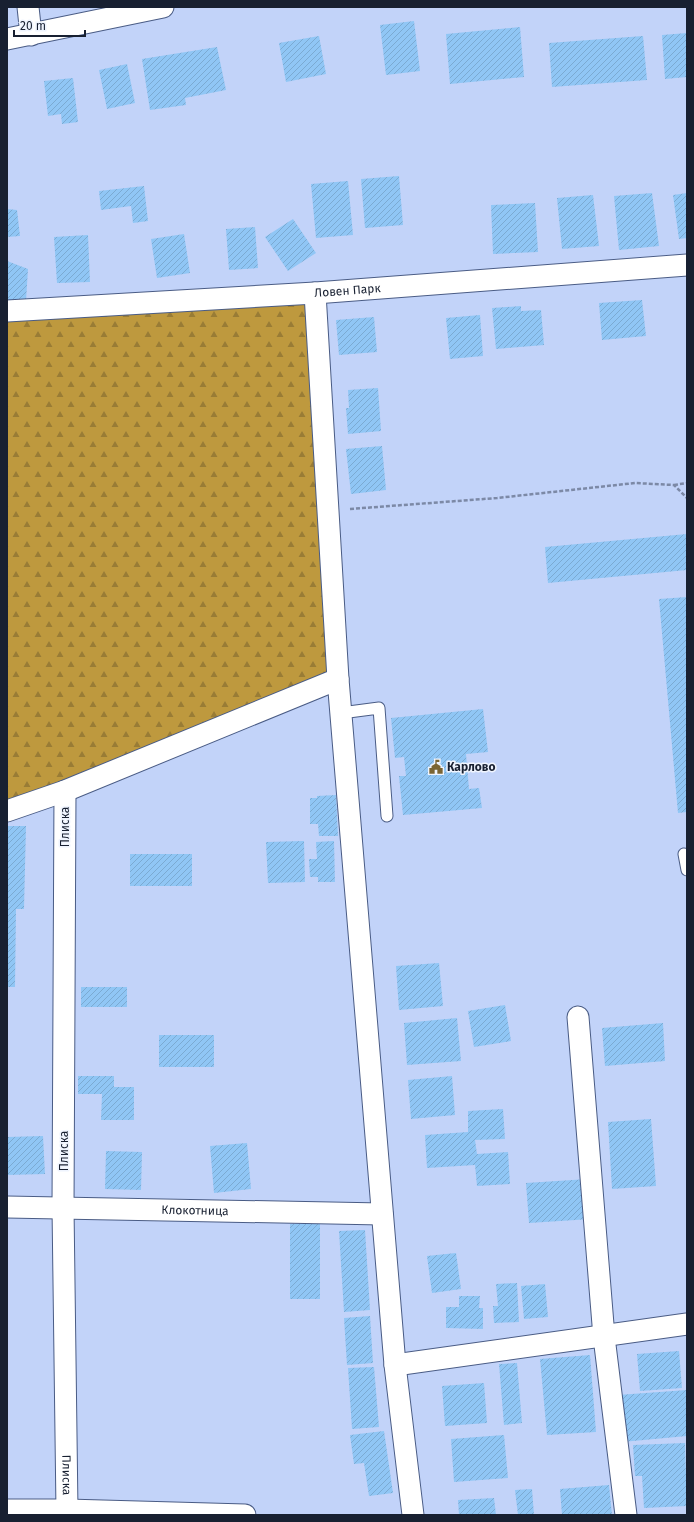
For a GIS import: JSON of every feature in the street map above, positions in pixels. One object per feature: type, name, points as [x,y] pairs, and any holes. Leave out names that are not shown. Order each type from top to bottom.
[{"type":"street","points":[[28,7],[31,36]]},
{"type":"street","points":[[7,39],[31,36],[163,7]]},
{"type":"street","name":"Ловен Парк","points":[[7,311],[315,293],[687,265]]},
{"type":"street","points":[[315,293],[338,678],[395,1365],[413,1515]]},
{"type":"street","points":[[7,811],[65,791],[338,678]]},
{"type":"street","name":"Плиска","points":[[65,791],[63,1207],[67,1510]]},
{"type":"street","points":[[578,1017],[604,1337],[626,1515]]},
{"type":"street","name":"Клокотница","points":[[7,1207],[382,1214]]},
{"type":"street","points":[[395,1365],[604,1337],[687,1324]]},
{"type":"street","points":[[7,1510],[67,1510],[245,1515]]},
{"type":"lane","points":[[341,713],[379,708],[387,816]]},
{"type":"lane","points":[[684,854],[687,870]]},
{"type":"path","points":[[327,510],[497,498],[635,483],[674,485],[687,483]]},
{"type":"path","points":[[674,485],[687,498]]},
{"type":"green space","points":[[315,293],[338,679],[7,811],[7,311]]},
{"type":"building","points":[[414,21],[420,71],[386,75],[380,25]]},
{"type":"building","points":[[520,27],[524,77],[450,84],[446,34]]},
{"type":"building","points":[[687,33],[687,77],[665,79],[662,35]]},
{"type":"building","points":[[319,36],[326,74],[286,82],[279,43]]},
{"type":"building","points":[[643,36],[647,80],[552,87],[549,43]]},
{"type":"building","points":[[217,47],[226,90],[185,98],[186,105],[150,110],[142,59]]},
{"type":"building","points":[[127,64],[135,103],[107,109],[99,70]]},
{"type":"building","points":[[73,78],[78,122],[62,124],[61,114],[48,116],[44,81]]},
{"type":"building","points":[[399,176],[403,225],[365,228],[361,179]]},
{"type":"building","points":[[348,181],[353,235],[316,238],[311,184]]},
{"type":"building","points":[[144,186],[148,221],[133,223],[131,206],[101,210],[99,191]]},
{"type":"building","points":[[652,193],[659,246],[619,250],[614,196]]},
{"type":"building","points":[[687,193],[687,238],[679,239],[673,195]]},
{"type":"building","points":[[593,195],[599,246],[562,249],[557,198]]},
{"type":"building","points":[[535,203],[538,252],[493,254],[491,205]]},
{"type":"building","points":[[7,209],[17,210],[20,236],[7,237]]},
{"type":"building","points":[[293,219],[316,253],[288,271],[265,237]]},
{"type":"building","points":[[255,227],[258,268],[229,270],[226,229]]},
{"type":"building","points":[[184,234],[190,273],[157,278],[151,239]]},
{"type":"building","points":[[88,235],[90,282],[57,283],[54,237]]},
{"type":"building","points":[[7,261],[28,269],[26,301],[7,303]]},
{"type":"building","points":[[642,300],[646,336],[602,340],[599,303]]},
{"type":"building","points":[[521,306],[521,311],[541,310],[544,345],[496,349],[492,308]]},
{"type":"building","points":[[480,315],[483,356],[450,359],[446,318]]},
{"type":"building","points":[[374,317],[377,352],[339,355],[336,320]]},
{"type":"building","points":[[378,388],[381,431],[348,434],[346,408],[349,408],[348,390]]},
{"type":"building","points":[[382,446],[386,490],[351,494],[346,449]]},
{"type":"building","points":[[687,534],[687,570],[548,583],[545,547]]},
{"type":"building","points":[[687,597],[687,812],[678,813],[659,599]]},
{"type":"building","name":"Карлово","points":[[483,709],[488,752],[466,754],[469,789],[479,788],[482,808],[403,815],[399,776],[406,776],[404,757],[395,758],[391,718]]},
{"type":"building","points":[[336,795],[338,836],[319,836],[318,824],[310,824],[310,798]]},
{"type":"building","points":[[7,826],[26,826],[24,909],[16,909],[15,987],[7,987]]},
{"type":"building","points":[[304,841],[305,882],[268,883],[266,842]]},
{"type":"building","points":[[334,841],[335,882],[318,882],[318,877],[310,877],[309,859],[317,859],[316,842]]},
{"type":"building","points":[[130,854],[192,854],[192,886],[130,886]]},
{"type":"building","points":[[439,963],[443,1006],[399,1010],[396,966]]},
{"type":"building","points":[[81,987],[127,987],[127,1007],[81,1007]]},
{"type":"building","points":[[505,1005],[511,1041],[474,1047],[468,1011]]},
{"type":"building","points":[[457,1018],[461,1061],[407,1065],[404,1023]]},
{"type":"building","points":[[663,1023],[665,1061],[605,1066],[602,1028]]},
{"type":"building","points":[[159,1035],[214,1035],[214,1067],[159,1067]]},
{"type":"building","points":[[78,1076],[114,1076],[114,1087],[134,1087],[134,1120],[101,1120],[102,1094],[78,1094]]},
{"type":"building","points":[[452,1076],[455,1115],[411,1119],[408,1080]]},
{"type":"building","points":[[503,1109],[505,1139],[475,1140],[477,1154],[508,1152],[510,1184],[477,1186],[475,1165],[427,1168],[425,1135],[468,1132],[468,1111]]},
{"type":"building","points":[[651,1119],[656,1186],[612,1189],[608,1122]]},
{"type":"building","points":[[43,1136],[45,1174],[7,1175],[7,1137]]},
{"type":"building","points":[[247,1143],[251,1189],[214,1193],[210,1146]]},
{"type":"building","points":[[106,1151],[142,1152],[141,1190],[105,1189]]},
{"type":"building","points":[[588,1179],[591,1219],[529,1223],[526,1183]]},
{"type":"building","points":[[290,1224],[320,1224],[320,1299],[290,1299]]},
{"type":"building","points":[[365,1230],[370,1310],[344,1312],[339,1231]]},
{"type":"building","points":[[456,1253],[461,1289],[432,1293],[427,1256]]},
{"type":"building","points":[[517,1283],[519,1322],[494,1323],[493,1306],[498,1306],[496,1284]]},
{"type":"building","points":[[545,1284],[548,1317],[524,1319],[521,1286]]},
{"type":"building","points":[[459,1296],[480,1296],[479,1308],[483,1308],[483,1329],[446,1328],[446,1307],[459,1307]]},
{"type":"building","points":[[370,1316],[373,1363],[347,1365],[344,1318]]},
{"type":"building","points":[[679,1351],[682,1388],[640,1391],[637,1354]]},
{"type":"building","points":[[590,1355],[596,1432],[547,1435],[540,1359]]},
{"type":"building","points":[[517,1363],[522,1423],[504,1425],[499,1364]]},
{"type":"building","points":[[374,1367],[379,1427],[352,1429],[348,1368]]},
{"type":"building","points":[[484,1383],[487,1423],[445,1426],[442,1386]]},
{"type":"building","points":[[687,1390],[687,1436],[622,1442],[618,1395]]},
{"type":"building","points":[[384,1431],[393,1493],[369,1496],[364,1463],[354,1464],[350,1435]]},
{"type":"building","points":[[504,1435],[508,1478],[454,1482],[451,1439]]},
{"type":"building","points":[[685,1443],[687,1506],[644,1508],[642,1476],[635,1476],[633,1445]]},
{"type":"building","points":[[609,1485],[612,1515],[562,1515],[560,1489]]},
{"type":"building","points":[[532,1489],[534,1515],[518,1515],[515,1490]]},
{"type":"building","points":[[494,1498],[496,1515],[459,1515],[458,1500]]},
{"type":"place","name":"Карлово","points":[[436,767]]}]
